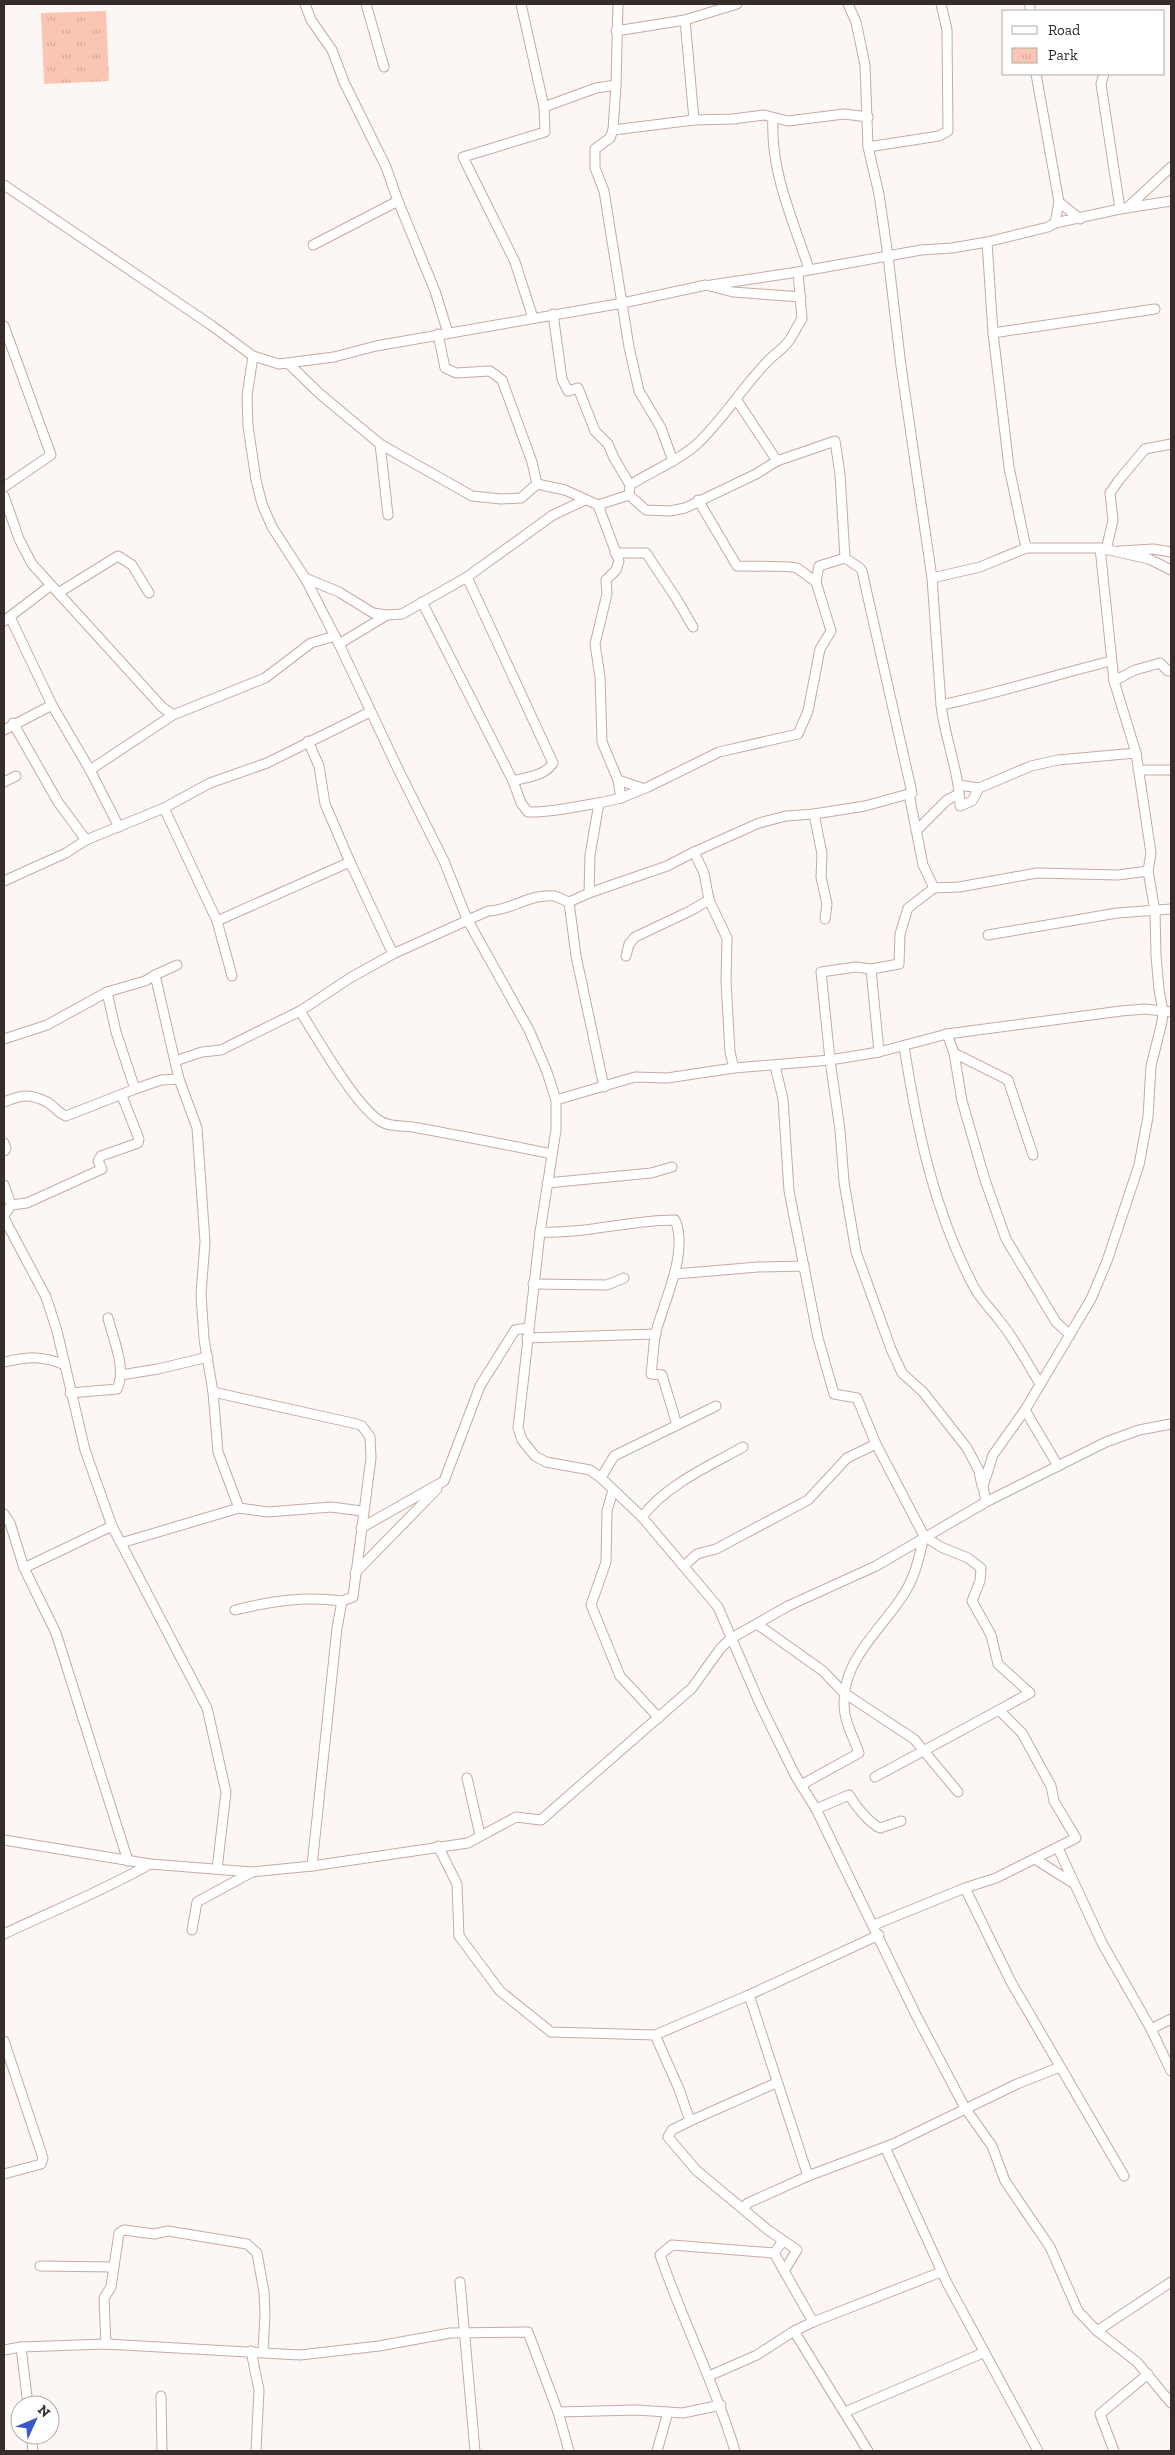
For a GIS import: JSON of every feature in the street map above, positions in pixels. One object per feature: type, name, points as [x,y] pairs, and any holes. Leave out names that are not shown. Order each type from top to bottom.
[{"type":"street","points":[[305,4],[311,20],[332,50],[344,82],[386,166],[398,201],[435,291],[448,333]]},
{"type":"street","points":[[366,4],[384,67]]},
{"type":"street","points":[[521,4],[544,107],[545,132],[463,156],[515,262],[533,318]]},
{"type":"street","points":[[618,4],[613,130],[610,138],[595,149],[595,168],[604,190],[608,227],[623,303],[629,347],[639,391],[661,428],[673,461]]},
{"type":"street","points":[[616,30],[685,20],[737,4]]},
{"type":"street","points":[[848,4],[856,22],[865,65],[868,147],[888,256],[901,366],[932,578],[944,730],[959,790],[960,806],[972,801],[979,788]]},
{"type":"street","points":[[868,147],[940,136],[948,130],[947,30],[941,4]]},
{"type":"street","points":[[685,20],[694,120]]},
{"type":"street","points":[[1036,75],[1059,202],[1055,223]]},
{"type":"street","points":[[1104,75],[1101,84],[1124,208]]},
{"type":"street","points":[[544,107],[596,88],[616,85]]},
{"type":"street","points":[[613,130],[694,120],[717,120],[764,115],[788,121],[844,114],[868,118]]},
{"type":"street","points":[[773,118],[772,141],[774,161],[809,269]]},
{"type":"street","points":[[1124,208],[1171,167]]},
{"type":"street","points":[[4,185],[212,325],[253,356],[279,364],[334,357],[376,346],[438,334],[623,303],[706,285],[798,272],[921,250],[987,242],[1048,228],[1055,223],[1124,208],[1171,201]]},
{"type":"street","points":[[313,245],[398,201]]},
{"type":"street","points":[[1059,202],[1080,219]]},
{"type":"street","points":[[987,242],[993,333],[1009,467],[1026,548]]},
{"type":"street","points":[[630,485],[652,470],[673,461],[694,446],[710,430],[767,362],[790,340],[793,331],[802,319],[798,272]]},
{"type":"street","points":[[706,285],[733,292],[801,297]]},
{"type":"street","points":[[993,333],[1156,309]]},
{"type":"street","points":[[553,314],[562,379],[568,391],[578,388],[595,431],[608,444],[630,485],[629,495]]},
{"type":"street","points":[[4,326],[51,455],[4,487]]},
{"type":"street","points":[[438,334],[445,368],[456,373],[490,371],[502,380],[532,462],[537,484]]},
{"type":"street","points":[[253,356],[247,404],[248,426],[256,480],[272,527],[305,578],[337,640],[370,712],[444,862],[467,919],[529,1030],[547,1072],[556,1100],[556,1130],[540,1232],[528,1328],[518,1428],[522,1440],[527,1448],[546,1462],[582,1468],[601,1478],[642,1517],[718,1607],[730,1639],[879,1935],[916,2015],[965,2108],[992,2146],[1005,2181],[1050,2247],[1078,2310],[1097,2331],[1137,2362],[1171,2403]]},
{"type":"street","points":[[289,364],[320,394],[380,444],[472,496],[521,498],[537,484]]},
{"type":"street","points":[[736,399],[777,461]]},
{"type":"street","points":[[629,495],[646,510],[659,511],[685,508],[698,500],[756,474],[777,461],[835,441],[840,474],[845,558]]},
{"type":"street","points":[[380,444],[388,515]]},
{"type":"street","points":[[982,1486],[993,1455],[1025,1410],[1091,1299],[1139,1165],[1148,1117],[1151,1066],[1167,1012],[1159,990],[1155,911],[1148,871],[1151,853],[1136,753],[1114,681],[1111,661],[1107,550],[1113,520],[1110,493],[1114,486],[1145,449],[1171,444]]},
{"type":"street","points":[[537,484],[565,490],[598,505],[629,495]]},
{"type":"street","points":[[4,496],[19,539],[32,564],[162,707],[173,715]]},
{"type":"street","points":[[305,578],[339,592],[373,613],[402,614],[466,577],[553,516],[585,500]]},
{"type":"street","points":[[698,500],[736,566],[773,568],[789,566],[816,582]]},
{"type":"street","points":[[598,505],[619,561],[616,570],[606,580],[607,594],[595,644],[601,692],[602,742],[618,780],[621,798]]},
{"type":"street","points":[[932,578],[980,567],[1026,548],[1132,549],[1171,552]]},
{"type":"street","points":[[1107,550],[1149,559],[1171,570]]},
{"type":"street","points":[[615,553],[646,554],[693,627]]},
{"type":"street","points":[[58,593],[118,556],[132,566],[149,592]]},
{"type":"street","points":[[422,602],[513,781],[521,803],[528,812],[544,813],[621,798],[719,752],[798,734],[808,711],[820,649],[831,631],[816,582],[819,566],[845,558]]},
{"type":"street","points":[[175,1061],[202,1052],[221,1050],[300,1010],[350,978],[393,954],[488,911],[496,911],[538,898],[554,896],[569,902],[589,893],[667,866],[759,823],[786,816],[814,814],[865,806],[912,793],[879,651],[867,588],[860,568],[845,558]]},
{"type":"street","points":[[466,577],[553,763],[549,769],[540,774],[513,781]]},
{"type":"street","points":[[50,586],[7,619],[119,827]]},
{"type":"street","points":[[90,770],[173,715],[265,678],[311,643],[337,640],[388,615]]},
{"type":"street","points":[[942,705],[1000,692],[1054,675],[1111,661]]},
{"type":"street","points":[[1114,681],[1135,670],[1160,663],[1168,671],[1171,670]]},
{"type":"street","points":[[4,730],[13,723],[52,705]]},
{"type":"street","points":[[4,881],[66,853],[86,840],[164,808],[210,783],[267,763],[308,741],[370,712]]},
{"type":"street","points":[[13,723],[58,802],[86,840]]},
{"type":"street","points":[[308,741],[319,766],[325,804],[393,954]]},
{"type":"street","points":[[917,830],[959,790],[979,788],[1030,766],[1058,760],[1136,753]]},
{"type":"street","points":[[1138,770],[1171,770]]},
{"type":"street","points":[[4,782],[16,776]]},
{"type":"street","points":[[618,780],[642,788]]},
{"type":"street","points":[[908,794],[923,865],[934,888]]},
{"type":"street","points":[[589,893],[590,855],[599,803]]},
{"type":"street","points":[[164,808],[217,921],[232,976]]},
{"type":"street","points":[[814,814],[822,854],[821,876],[826,904],[825,918]]},
{"type":"street","points":[[694,852],[704,873],[709,900],[724,929],[728,946],[726,981],[730,1052],[734,1068]]},
{"type":"street","points":[[217,921],[350,862]]},
{"type":"street","points":[[986,1502],[979,1471],[967,1448],[923,1392],[902,1373],[891,1349],[856,1252],[844,1182],[839,1114],[830,1060],[821,972],[856,966],[871,969],[899,964],[900,934],[908,908],[934,888],[959,887],[1037,873],[1118,875],[1148,871]]},
{"type":"street","points":[[626,956],[629,944],[635,937],[709,900]]},
{"type":"street","points":[[569,902],[576,956],[604,1087]]},
{"type":"street","points":[[988,935],[1117,913],[1171,909]]},
{"type":"street","points":[[4,1039],[47,1025],[107,992],[145,980],[177,965]]},
{"type":"street","points":[[871,969],[880,1052]]},
{"type":"street","points":[[155,975],[175,1061],[197,1128],[205,1242],[201,1294],[218,1452],[239,1508]]},
{"type":"street","points":[[107,992],[116,1032],[135,1089]]},
{"type":"street","points":[[556,1100],[635,1077],[667,1078],[734,1068],[830,1060],[880,1052],[947,1034],[1129,1010],[1145,1009],[1167,1012]]},
{"type":"street","points":[[300,1010],[358,1098],[369,1112],[380,1121],[387,1124],[415,1127],[552,1154]]},
{"type":"street","points":[[947,1034],[954,1054],[956,1075],[984,1180],[1006,1239],[1056,1322],[1070,1335]]},
{"type":"street","points":[[904,1046],[913,1101],[929,1171],[948,1234],[987,1308],[998,1319],[1040,1384]]},
{"type":"street","points":[[954,1054],[1008,1080],[1033,1155]]},
{"type":"street","points":[[775,1066],[783,1099],[789,1191],[818,1338],[834,1394],[857,1398],[876,1444],[924,1536],[941,1547],[968,1558],[981,1568],[980,1581],[972,1601],[991,1634],[1000,1667],[1030,1693],[875,1777]]},
{"type":"street","points":[[4,1102],[23,1095],[48,1103],[58,1113],[66,1116],[161,1080],[180,1079]]},
{"type":"street","points":[[11,1204],[27,1203],[102,1170],[98,1161],[101,1156],[138,1143],[139,1139],[122,1096]]},
{"type":"street","points":[[4,1144],[6,1149],[4,1150]]},
{"type":"street","points":[[547,1183],[651,1173],[672,1167]]},
{"type":"street","points":[[4,1185],[11,1204],[4,1217],[46,1296],[85,1450],[112,1526],[206,1708],[226,1792],[216,1869]]},
{"type":"street","points":[[540,1232],[568,1234],[636,1222],[675,1220],[679,1229],[675,1274],[656,1334],[651,1374],[662,1375],[677,1425]]},
{"type":"street","points":[[675,1274],[758,1267],[804,1266]]},
{"type":"street","points":[[533,1284],[607,1285],[624,1278]]},
{"type":"street","points":[[70,1393],[117,1389],[121,1382],[108,1318]]},
{"type":"street","points":[[355,1574],[444,1481],[480,1386],[514,1330],[528,1328]]},
{"type":"street","points":[[527,1338],[656,1334]]},
{"type":"street","points":[[4,1362],[29,1357],[41,1358],[65,1366]]},
{"type":"street","points":[[121,1375],[158,1369],[208,1357]]},
{"type":"street","points":[[213,1392],[334,1418],[362,1426],[370,1437],[371,1458],[362,1511],[352,1597],[342,1601],[282,1600],[235,1610]]},
{"type":"street","points":[[601,1478],[614,1456],[716,1406]]},
{"type":"street","points":[[1025,1410],[1058,1466]]},
{"type":"street","points":[[4,1840],[150,1864],[252,1872],[312,1866],[468,1843],[480,1835],[499,1828],[516,1817],[541,1820],[692,1688],[720,1649],[730,1639],[788,1606],[876,1566],[924,1536],[986,1502],[1106,1442],[1138,1430],[1171,1424]]},
{"type":"street","points":[[684,1566],[697,1554],[716,1549],[808,1500],[847,1458],[876,1444]]},
{"type":"street","points":[[642,1517],[650,1506],[688,1478],[743,1447]]},
{"type":"street","points":[[361,1528],[444,1481]]},
{"type":"street","points":[[613,1490],[607,1511],[606,1562],[591,1605],[620,1676],[659,1718]]},
{"type":"street","points":[[121,1543],[239,1508],[268,1512],[340,1507],[362,1511]]},
{"type":"street","points":[[4,1514],[10,1523],[24,1568],[56,1633],[128,1861]]},
{"type":"street","points":[[24,1568],[112,1526]]},
{"type":"street","points":[[802,1785],[860,1753],[844,1715],[846,1679],[865,1643],[902,1598],[916,1573],[924,1536]]},
{"type":"street","points":[[312,1866],[324,1740],[342,1601]]},
{"type":"street","points":[[757,1624],[823,1671],[844,1693],[914,1739],[958,1792]]},
{"type":"street","points":[[874,1925],[965,1888],[996,1878],[1076,1838],[1054,1801],[1051,1786],[1022,1733],[999,1710]]},
{"type":"street","points":[[467,1778],[480,1835]]},
{"type":"street","points":[[816,1809],[849,1794],[856,1807],[863,1811],[874,1826],[880,1828],[901,1821]]},
{"type":"street","points":[[438,1846],[457,1884],[459,1936],[500,1991],[551,2032],[655,2035],[750,1995],[879,1935]]},
{"type":"street","points":[[1058,1848],[1102,1943],[1151,2028],[1171,2071]]},
{"type":"street","points":[[1035,1859],[1073,1883]]},
{"type":"street","points":[[4,1934],[81,1897],[116,1884],[150,1864]]},
{"type":"street","points":[[192,1930],[196,1902],[252,1872]]},
{"type":"street","points":[[965,1888],[998,1959],[1124,2176]]},
{"type":"street","points":[[750,1995],[776,2083],[808,2176]]},
{"type":"street","points":[[1151,2028],[1171,2019]]},
{"type":"street","points":[[655,2035],[679,2089],[690,2121]]},
{"type":"street","points":[[4,2041],[43,2158],[40,2164],[4,2174]]},
{"type":"street","points":[[743,2208],[748,2202],[808,2176],[885,2147],[1017,2084],[1060,2067]]},
{"type":"street","points":[[776,2083],[690,2121],[672,2130],[668,2137],[696,2170],[782,2242],[797,2250],[784,2271]]},
{"type":"street","points":[[885,2147],[941,2272],[983,2353],[1038,2451]]},
{"type":"street","points":[[106,2344],[104,2298],[111,2287],[119,2233],[124,2230],[154,2234],[168,2231],[247,2244],[257,2253],[264,2292],[263,2351]]},
{"type":"street","points":[[774,2253],[782,2242]]},
{"type":"street","points":[[734,2451],[721,2405],[688,2331],[660,2255],[672,2245],[774,2253]]},
{"type":"street","points":[[774,2253],[813,2322]]},
{"type":"street","points":[[40,2266],[114,2267]]},
{"type":"street","points":[[709,2376],[757,2355],[794,2331],[813,2322],[941,2272]]},
{"type":"street","points":[[460,2282],[475,2451]]},
{"type":"street","points":[[1097,2331],[1171,2282]]},
{"type":"street","points":[[794,2331],[868,2451]]},
{"type":"street","points":[[4,2350],[21,2347],[106,2344],[263,2351],[300,2355],[340,2352],[450,2333],[528,2332],[558,2412],[569,2451]]},
{"type":"street","points":[[21,2347],[27,2395]]},
{"type":"street","points":[[252,2351],[259,2390],[256,2451]]},
{"type":"street","points":[[845,2412],[983,2353]]},
{"type":"street","points":[[1114,2451],[1100,2414],[1148,2374]]},
{"type":"street","points":[[161,2396],[162,2451]]},
{"type":"street","points":[[558,2412],[636,2410],[683,2413],[721,2405]]},
{"type":"street","points":[[657,2451],[668,2412]]},
{"type":"green space","points":[[106,11],[109,81],[44,84],[41,13]]}]
